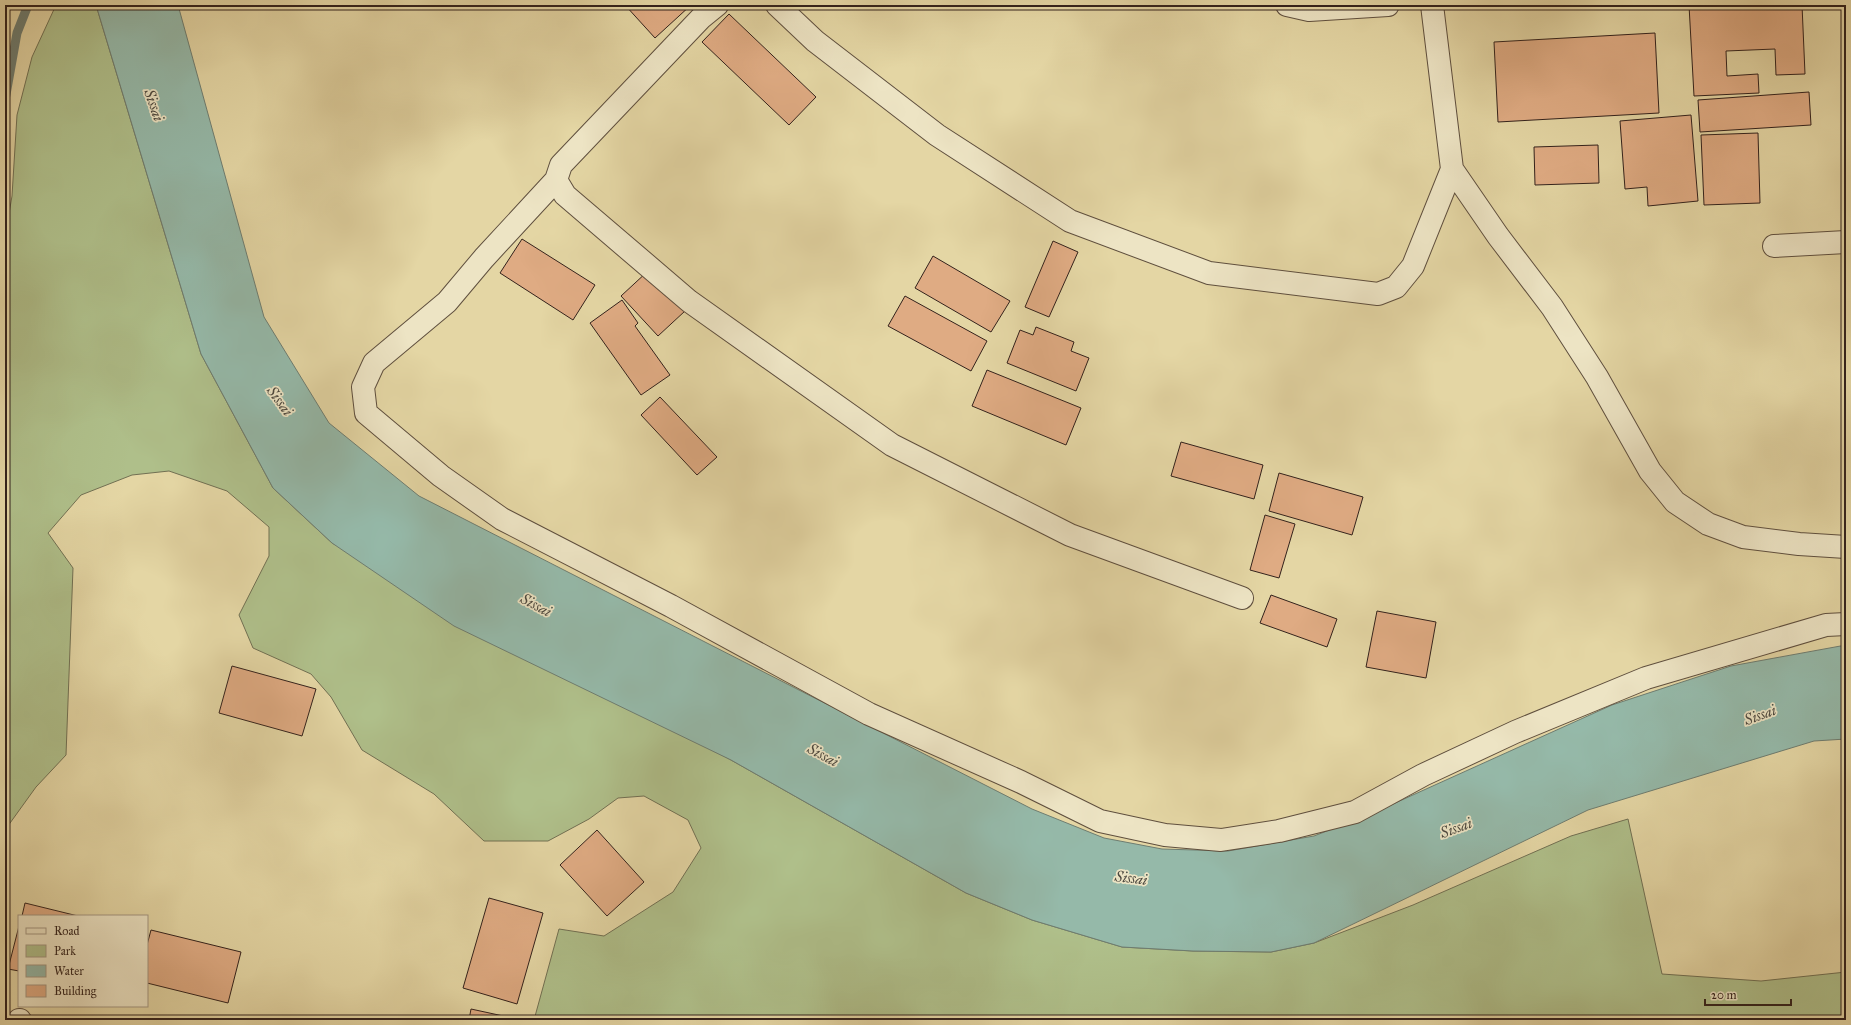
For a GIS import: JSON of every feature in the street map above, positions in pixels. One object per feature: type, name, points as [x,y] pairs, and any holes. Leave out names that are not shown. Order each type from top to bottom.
[{"type":"street","points":[[717,5],[701,18],[561,165],[556,180],[447,302],[374,363],[363,388],[366,413],[441,476],[502,519],[670,606],[869,714],[1021,782],[1100,821],[1165,835],[1221,840],[1279,831],[1355,812],[1444,765],[1515,732],[1646,678],[1826,625],[1846,624]]},
{"type":"street","points":[[777,5],[815,41],[937,135],[1070,221],[1209,273],[1378,294],[1396,286],[1413,266],[1452,169]]},
{"type":"street","points":[[1286,5],[1309,10],[1388,5]]},
{"type":"street","points":[[1432,5],[1452,169],[1498,236],[1552,307],[1597,377],[1650,471],[1674,502],[1708,524],[1743,537],[1799,544],[1846,547]]},
{"type":"street","points":[[556,180],[565,195],[689,301],[892,445],[1070,535],[1242,598]]},
{"type":"street","points":[[1774,246],[1846,242]]},
{"type":"green space","points":[[56,5],[96,5],[201,354],[273,488],[332,543],[731,760],[966,893],[1032,920],[1122,947],[1193,951],[1271,952],[1314,943],[1413,905],[1571,836],[1628,819],[1662,974],[1761,981],[1846,972],[1846,1020],[534,1020],[559,929],[604,936],[673,892],[701,848],[688,820],[644,796],[618,798],[589,819],[548,841],[484,841],[434,794],[362,750],[331,697],[311,674],[253,648],[239,615],[269,556],[269,527],[227,491],[169,471],[132,475],[81,495],[48,533],[73,568],[66,755],[36,787],[5,830],[5,237],[12,196],[17,115],[32,57]]},
{"type":"water","name":"Sissai","points":[[96,5],[178,5],[264,317],[329,423],[419,496],[1032,809],[1104,838],[1162,849],[1228,851],[1314,836],[1373,813],[1612,705],[1731,666],[1846,645],[1846,739],[1814,741],[1588,810],[1314,943],[1271,952],[1193,951],[1122,947],[1032,920],[966,893],[731,760],[454,626],[332,543],[273,488],[201,354]]},
{"type":"building","points":[[625,5],[691,5],[655,38]]},
{"type":"building","points":[[1689,5],[1802,5],[1805,74],[1776,75],[1775,49],[1726,51],[1727,76],[1758,74],[1759,93],[1694,96]]},
{"type":"building","points":[[729,14],[816,97],[789,125],[702,42]]},
{"type":"building","points":[[1655,33],[1659,113],[1498,122],[1494,42]]},
{"type":"building","points":[[1809,92],[1811,125],[1700,132],[1698,100]]},
{"type":"building","points":[[1691,115],[1698,201],[1648,206],[1647,187],[1625,189],[1620,121]]},
{"type":"building","points":[[1758,133],[1760,203],[1704,205],[1701,135]]},
{"type":"building","points":[[1598,145],[1599,183],[1535,185],[1534,147]]},
{"type":"building","points":[[522,239],[595,285],[573,320],[500,273]]},
{"type":"building","points":[[1053,241],[1078,252],[1049,317],[1025,307]]},
{"type":"building","points":[[933,256],[1010,301],[991,332],[915,288]]},
{"type":"building","points":[[648,271],[685,311],[658,336],[621,296]]},
{"type":"building","points":[[905,296],[987,341],[971,371],[888,326]]},
{"type":"building","points":[[622,300],[638,323],[635,326],[670,375],[641,395],[590,323]]},
{"type":"building","points":[[1036,327],[1074,342],[1071,351],[1089,358],[1076,391],[1007,363],[1020,330],[1033,335]]},
{"type":"building","points":[[987,370],[1081,408],[1066,445],[972,406]]},
{"type":"building","points":[[660,397],[717,457],[697,475],[641,415]]},
{"type":"building","points":[[1181,442],[1263,465],[1254,499],[1171,476]]},
{"type":"building","points":[[1279,473],[1363,497],[1352,535],[1269,511]]},
{"type":"building","points":[[1265,515],[1295,524],[1279,578],[1250,570]]},
{"type":"building","points":[[1271,595],[1337,619],[1327,647],[1260,623]]},
{"type":"building","points":[[1377,611],[1436,622],[1426,678],[1366,667]]},
{"type":"building","points":[[232,666],[316,689],[302,736],[219,713]]},
{"type":"building","points":[[597,830],[644,882],[607,916],[560,865]]},
{"type":"building","points":[[489,898],[543,913],[517,1004],[463,988]]},
{"type":"building","points":[[25,903],[74,915],[22,915]]},
{"type":"building","points":[[18,930],[18,971],[8,969]]},
{"type":"building","points":[[151,930],[241,952],[228,1003],[148,983],[148,941]]},
{"type":"building","points":[[471,1009],[517,1019],[469,1020]]},
{"type":"waterway","points":[[5,100],[17,33],[28,5]]}]
